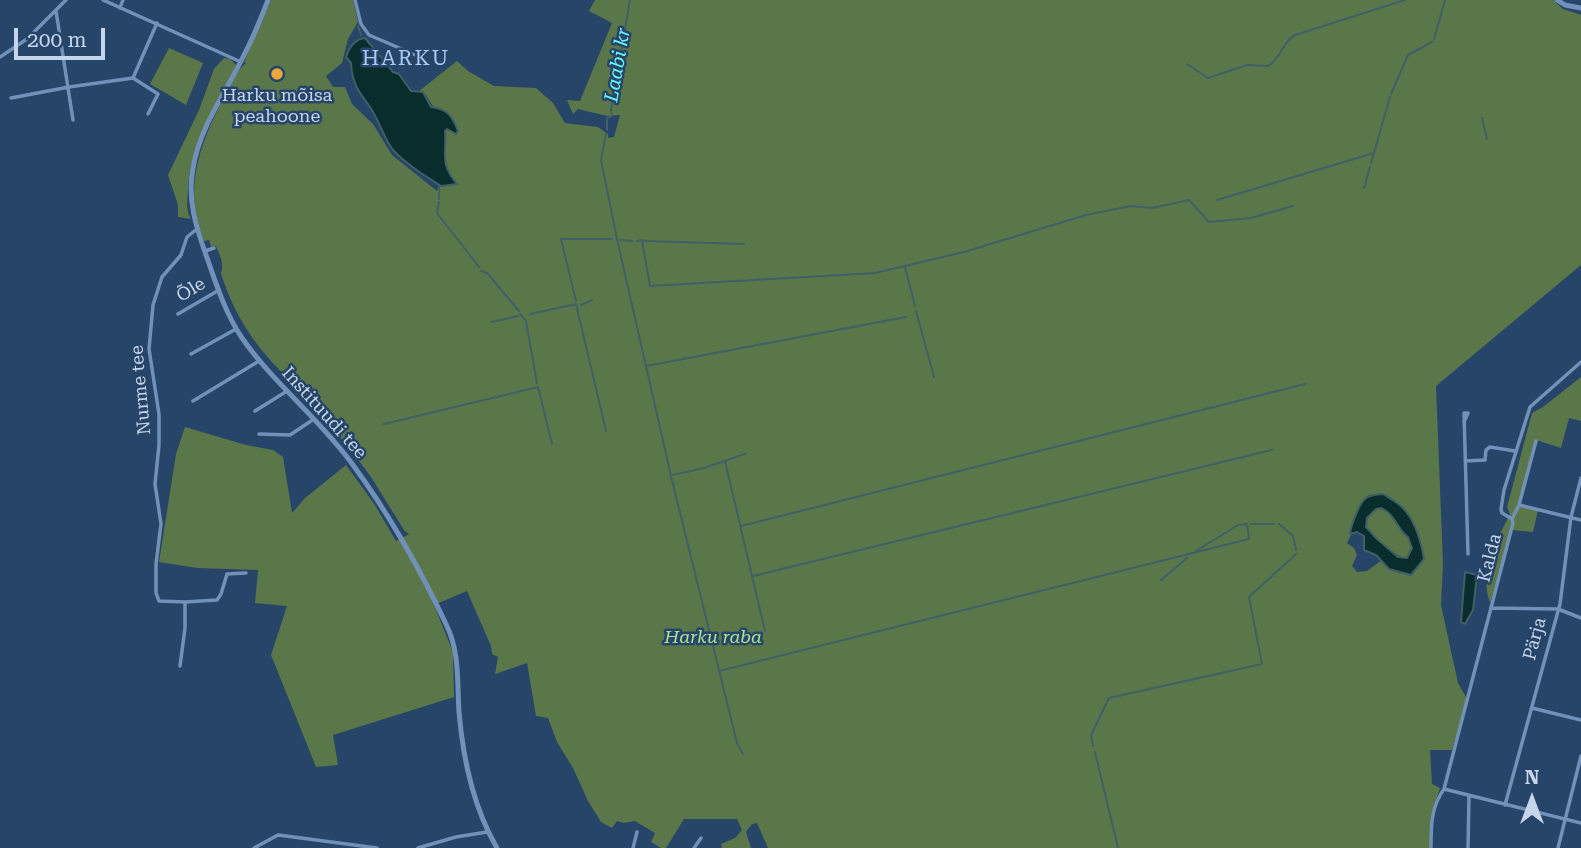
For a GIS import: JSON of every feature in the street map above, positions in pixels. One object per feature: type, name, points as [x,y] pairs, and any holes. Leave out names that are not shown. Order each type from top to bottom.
[{"type":"street","points":[[0,57],[27,39],[66,0]]},
{"type":"street","points":[[103,0],[241,62]]},
{"type":"street","points":[[120,8],[124,0]]},
{"type":"street","name":"Instituudi tee","points":[[268,0],[241,62],[207,124],[196,155],[191,192],[197,229],[236,328],[259,362],[338,446],[374,494],[450,632],[457,658],[459,710],[471,784],[488,831],[498,848]]},
{"type":"street","points":[[355,0],[361,24],[369,35],[418,56]]},
{"type":"street","points":[[1557,0],[1565,5],[1581,8]]},
{"type":"street","points":[[56,11],[74,120]]},
{"type":"street","points":[[132,78],[157,23]]},
{"type":"street","points":[[11,98],[132,78],[158,94],[148,114]]},
{"type":"street","name":"Nurme tee","points":[[185,602],[159,601],[156,593],[156,557],[161,524],[155,484],[159,414],[149,349],[153,305],[162,277],[181,255],[187,236],[197,229]]},
{"type":"street","points":[[205,251],[214,248]]},
{"type":"street","name":"Õle","points":[[178,314],[219,290]]},
{"type":"street","points":[[191,354],[236,328]]},
{"type":"street","points":[[193,401],[259,362]]},
{"type":"street","name":"Kalda","points":[[1431,848],[1431,817],[1437,798],[1444,789],[1513,523],[1512,519],[1502,513],[1501,505],[1515,452],[1533,403],[1581,362]]},
{"type":"street","points":[[254,411],[286,391]]},
{"type":"street","points":[[259,434],[290,435],[314,419]]},
{"type":"street","points":[[1464,422],[1468,554]]},
{"type":"street","points":[[1512,519],[1519,505],[1536,441]]},
{"type":"street","points":[[1465,461],[1485,460],[1485,451],[1490,447],[1515,452]]},
{"type":"street","name":"Pärja","points":[[1505,805],[1558,609],[1571,517],[1581,478]]},
{"type":"street","points":[[1519,505],[1581,520]]},
{"type":"street","points":[[180,666],[185,602],[217,600],[227,574],[246,573]]},
{"type":"street","points":[[1492,608],[1558,609],[1581,618]]},
{"type":"street","points":[[1531,708],[1581,720]]},
{"type":"street","points":[[1559,848],[1581,756]]},
{"type":"street","points":[[1444,789],[1581,823]]},
{"type":"street","points":[[1468,848],[1469,796]]},
{"type":"street","points":[[418,848],[488,831]]},
{"type":"street","points":[[633,848],[637,832]]},
{"type":"street","points":[[254,848],[278,835],[377,848]]},
{"type":"street","points":[[694,848],[701,838]]},
{"type":"green space","name":"Harku raba","points":[[271,0],[353,0],[358,22],[348,39],[342,63],[326,76],[333,87],[345,87],[352,104],[373,124],[392,155],[437,191],[446,171],[444,152],[447,129],[426,95],[419,91],[457,61],[468,71],[494,86],[536,88],[553,103],[565,123],[598,127],[608,134],[608,138],[614,137],[620,115],[607,116],[578,109],[573,114],[567,100],[580,101],[612,23],[589,11],[595,0],[1553,0],[1563,9],[1581,15],[1581,265],[1436,386],[1443,564],[1441,605],[1458,683],[1467,699],[1452,750],[1430,750],[1432,784],[1440,788],[1431,817],[1431,848],[768,848],[757,823],[752,824],[746,832],[751,848],[722,848],[721,844],[735,838],[742,830],[737,819],[684,819],[666,848],[661,848],[651,842],[655,833],[635,821],[617,821],[612,828],[601,822],[557,742],[548,718],[536,716],[527,663],[495,674],[498,657],[492,654],[467,591],[434,605],[453,652],[454,697],[333,735],[338,765],[316,767],[271,655],[287,606],[255,603],[258,570],[197,568],[159,562],[176,454],[185,427],[273,450],[283,457],[292,513],[305,498],[346,465],[375,505],[396,541],[409,534],[348,446],[246,329],[229,296],[216,246],[211,247],[209,240],[204,241],[195,205],[196,172],[212,122],[231,82],[246,63],[244,62]],"holes":[[[1385,494],[1399,504],[1412,520],[1424,559],[1411,575],[1396,572],[1382,560],[1367,571],[1357,572],[1352,566],[1357,555],[1354,548],[1347,543],[1354,517],[1367,496]]]},
{"type":"green space","points":[[169,48],[203,63],[186,105],[150,84]]},
{"type":"green space","points":[[224,58],[230,59],[236,65],[205,126],[193,158],[187,203],[191,219],[178,217],[178,205],[168,175],[199,110],[214,69]]},
{"type":"green space","points":[[1581,377],[1581,421],[1569,418],[1561,448],[1536,440],[1518,505],[1538,510],[1533,532],[1512,530],[1490,603],[1487,591],[1488,568],[1510,514],[1507,507],[1532,413]]},
{"type":"green space","points":[[1376,508],[1387,511],[1408,537],[1412,548],[1407,558],[1391,551],[1366,527],[1366,518]]},
{"type":"shaded area","points":[[365,38],[411,91],[423,92],[431,107],[442,109],[451,117],[458,131],[456,134],[447,129],[445,131],[445,158],[451,177],[457,184],[441,186],[393,150],[356,86],[351,63],[346,57],[353,44]]},
{"type":"shaded area","points":[[1383,494],[1402,507],[1417,531],[1424,559],[1411,575],[1389,569],[1376,555],[1364,550],[1364,536],[1357,532],[1350,534],[1361,503],[1370,496]],"holes":[[[1376,509],[1386,511],[1408,537],[1412,548],[1407,558],[1398,557],[1366,527],[1367,518]]]},
{"type":"shaded area","points":[[1465,572],[1477,575],[1473,610],[1465,624],[1461,622]]},
{"type":"waterway","name":"Laabi kr","points":[[607,130],[607,118],[612,116],[630,0]]},
{"type":"waterway","points":[[1187,64],[1208,78],[1247,65],[1268,66],[1295,35],[1405,0]]},
{"type":"waterway","points":[[1434,39],[1445,0]]},
{"type":"waterway","points":[[358,26],[361,35]]},
{"type":"waterway","points":[[1391,94],[1408,55],[1432,42]]},
{"type":"waterway","points":[[1371,163],[1390,97]]},
{"type":"waterway","points":[[1482,118],[1487,139]]},
{"type":"waterway","points":[[606,133],[601,160],[617,239],[671,476],[737,743],[743,754]]},
{"type":"waterway","points":[[1217,200],[1374,153]]},
{"type":"waterway","points":[[1364,188],[1370,167]]},
{"type":"waterway","points":[[439,186],[439,199]]},
{"type":"waterway","points":[[637,241],[642,240],[650,286],[875,273],[964,252],[1086,215],[1131,206],[1152,208],[1189,200],[1209,222],[1251,218],[1293,206]]},
{"type":"waterway","points":[[439,202],[437,213],[479,267]]},
{"type":"waterway","points":[[576,301],[561,239],[612,239]]},
{"type":"waterway","points":[[620,240],[632,241]]},
{"type":"waterway","points":[[644,241],[744,244]]},
{"type":"waterway","points":[[905,267],[915,306]]},
{"type":"waterway","points":[[481,271],[487,273],[519,311]]},
{"type":"waterway","points":[[581,305],[592,300]]},
{"type":"waterway","points":[[530,314],[576,304],[606,431]]},
{"type":"waterway","points":[[916,311],[934,377]]},
{"type":"waterway","points":[[520,314],[526,321],[537,383]]},
{"type":"waterway","points":[[492,322],[518,316]]},
{"type":"waterway","points":[[646,366],[906,317]]},
{"type":"waterway","points":[[741,526],[1305,384]]},
{"type":"waterway","points":[[384,424],[538,387],[552,444]]},
{"type":"waterway","points":[[753,576],[1272,450]]},
{"type":"waterway","points":[[673,475],[745,454]]},
{"type":"waterway","points":[[725,461],[765,631]]},
{"type":"waterway","points":[[1196,551],[1238,525],[1246,524]]},
{"type":"waterway","points":[[719,671],[1249,539],[1247,524]]},
{"type":"waterway","points":[[1251,524],[1274,524]]},
{"type":"waterway","points":[[1279,524],[1293,536],[1296,550]]},
{"type":"waterway","points":[[1093,746],[1091,735],[1109,698],[1262,664],[1249,597],[1296,554]]},
{"type":"waterway","points":[[1161,580],[1187,558]]},
{"type":"waterway","points":[[1095,752],[1118,848]]},
{"type":"place","name":"Harku mõisa peahoone","points":[[277,74]]},
{"type":"district","name":"HARKU","points":[[406,59]]}]
